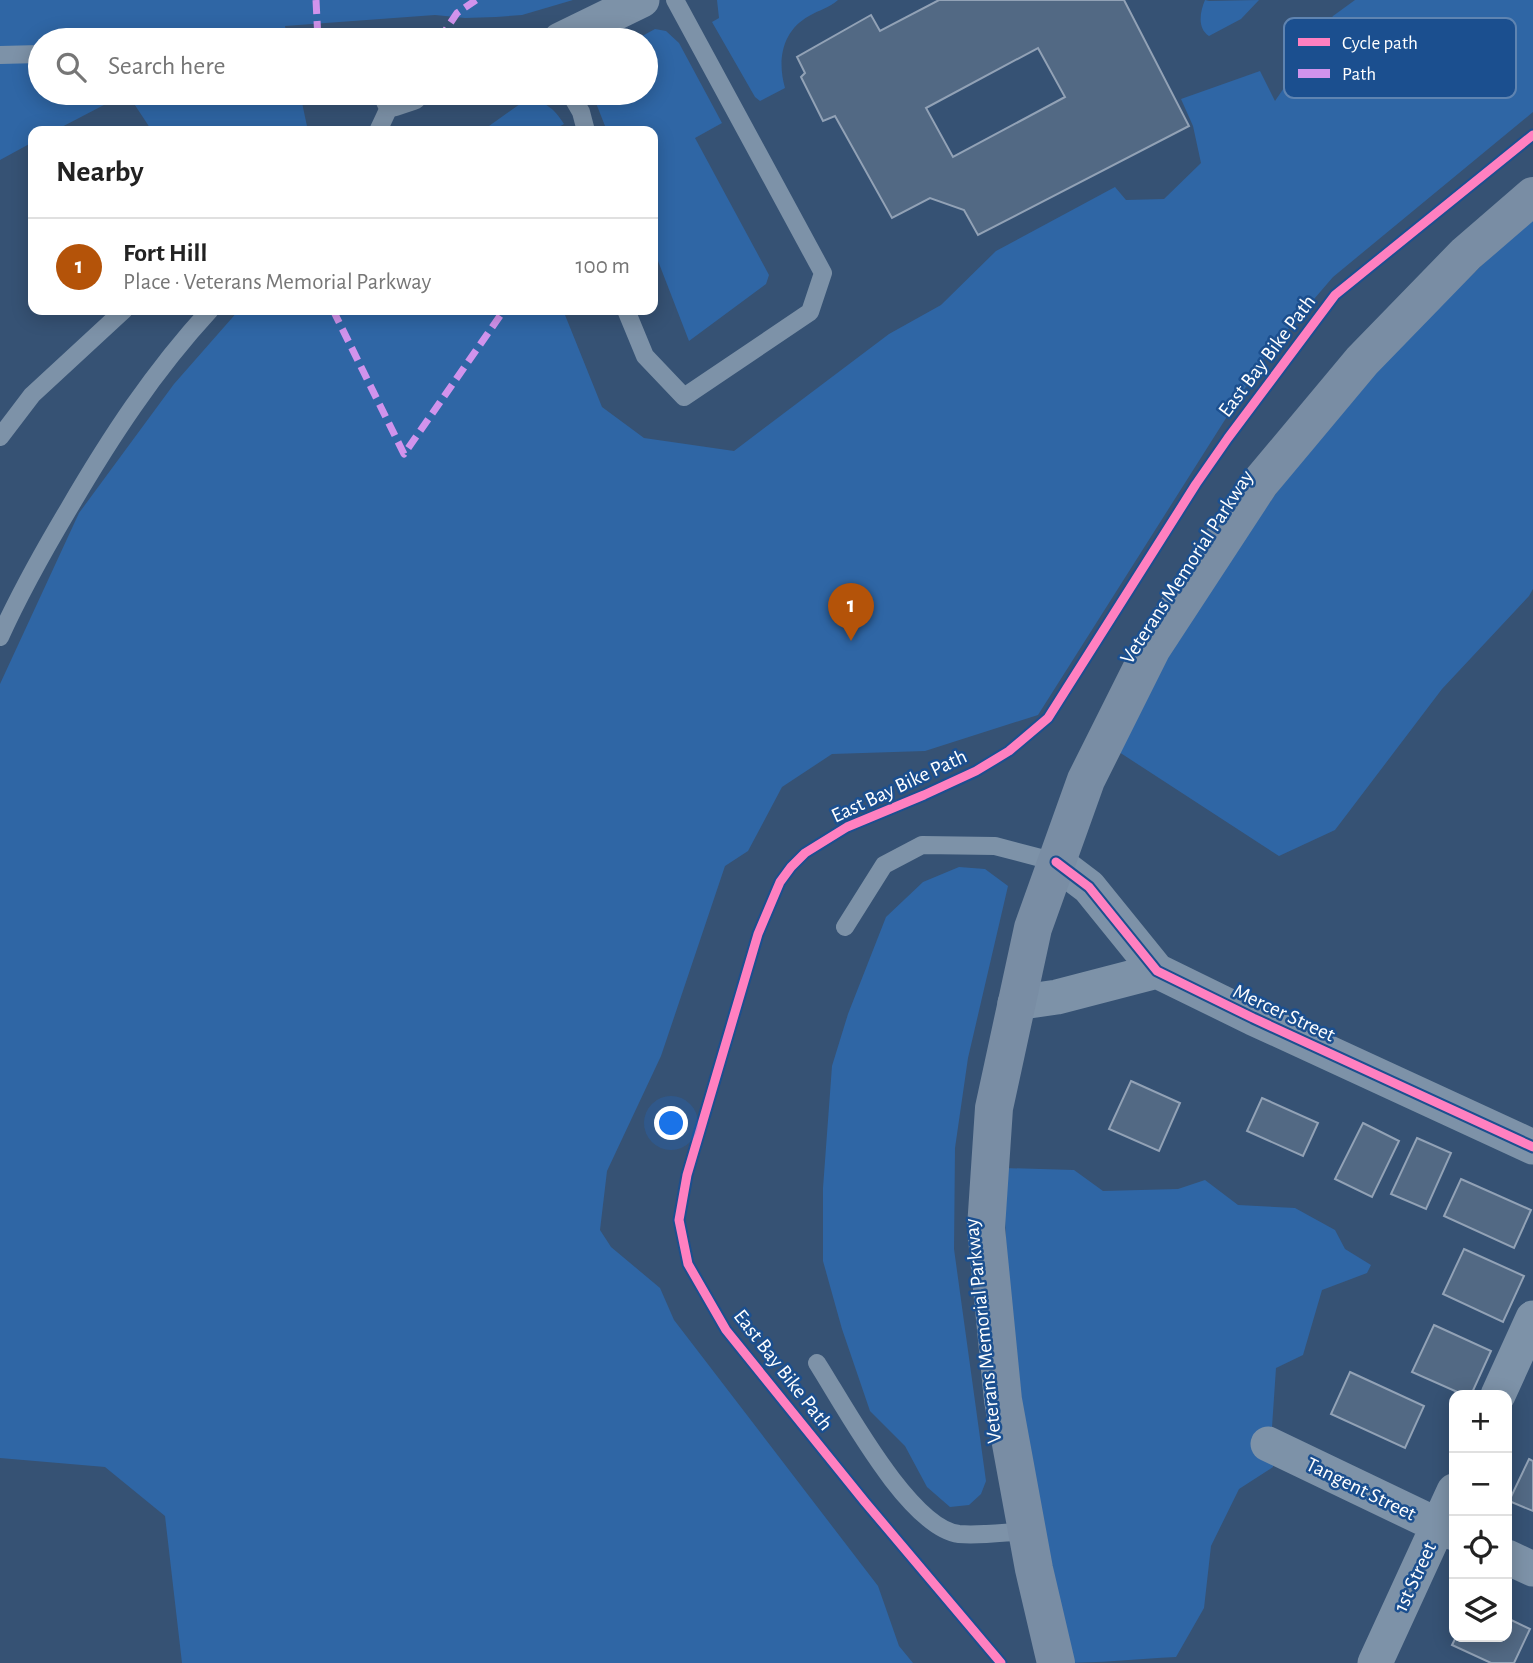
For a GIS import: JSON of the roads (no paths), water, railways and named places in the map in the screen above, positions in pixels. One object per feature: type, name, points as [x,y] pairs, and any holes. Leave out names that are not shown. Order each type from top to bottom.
[{"type":"main road","name":"Veterans Memorial Parkway","points":[[1056,1663],[1034,1569],[1003,1400],[986,1228],[994,1108],[1033,928],[1086,780],[1152,648],[1260,483],[1362,362],[1466,254],[1533,197]]},
{"type":"street","points":[[585,28],[642,0]]},
{"type":"street","name":"Mercer Street","points":[[1056,862],[1088,887],[1157,971],[1290,1036],[1533,1147]]},
{"type":"street","points":[[1015,1003],[1057,997],[1157,971]]},
{"type":"street","points":[[1500,1390],[1533,1318]]},
{"type":"street","name":"Tangent Street","points":[[1268,1444],[1446,1530]]},
{"type":"street","name":"1st Street","points":[[1375,1663],[1446,1530]]},
{"type":"street","points":[[1512,1559],[1533,1569]]},
{"type":"lane","points":[[628,315],[645,356],[684,397],[810,312],[823,273],[675,0]]},
{"type":"lane","points":[[0,55],[28,54]]},
{"type":"lane","points":[[380,126],[391,105]]},
{"type":"lane","points":[[577,105],[585,126]]},
{"type":"lane","points":[[0,437],[32,395],[119,315]]},
{"type":"lane","points":[[0,638],[20,592],[111,436],[182,340],[205,315]]},
{"type":"lane","points":[[845,927],[884,865],[922,845],[995,846],[1056,862]]},
{"type":"lane","points":[[817,1363],[895,1486],[932,1523],[957,1534],[1028,1531]]},
{"type":"place","name":"Fort Hill","points":[[851,641]]}]
